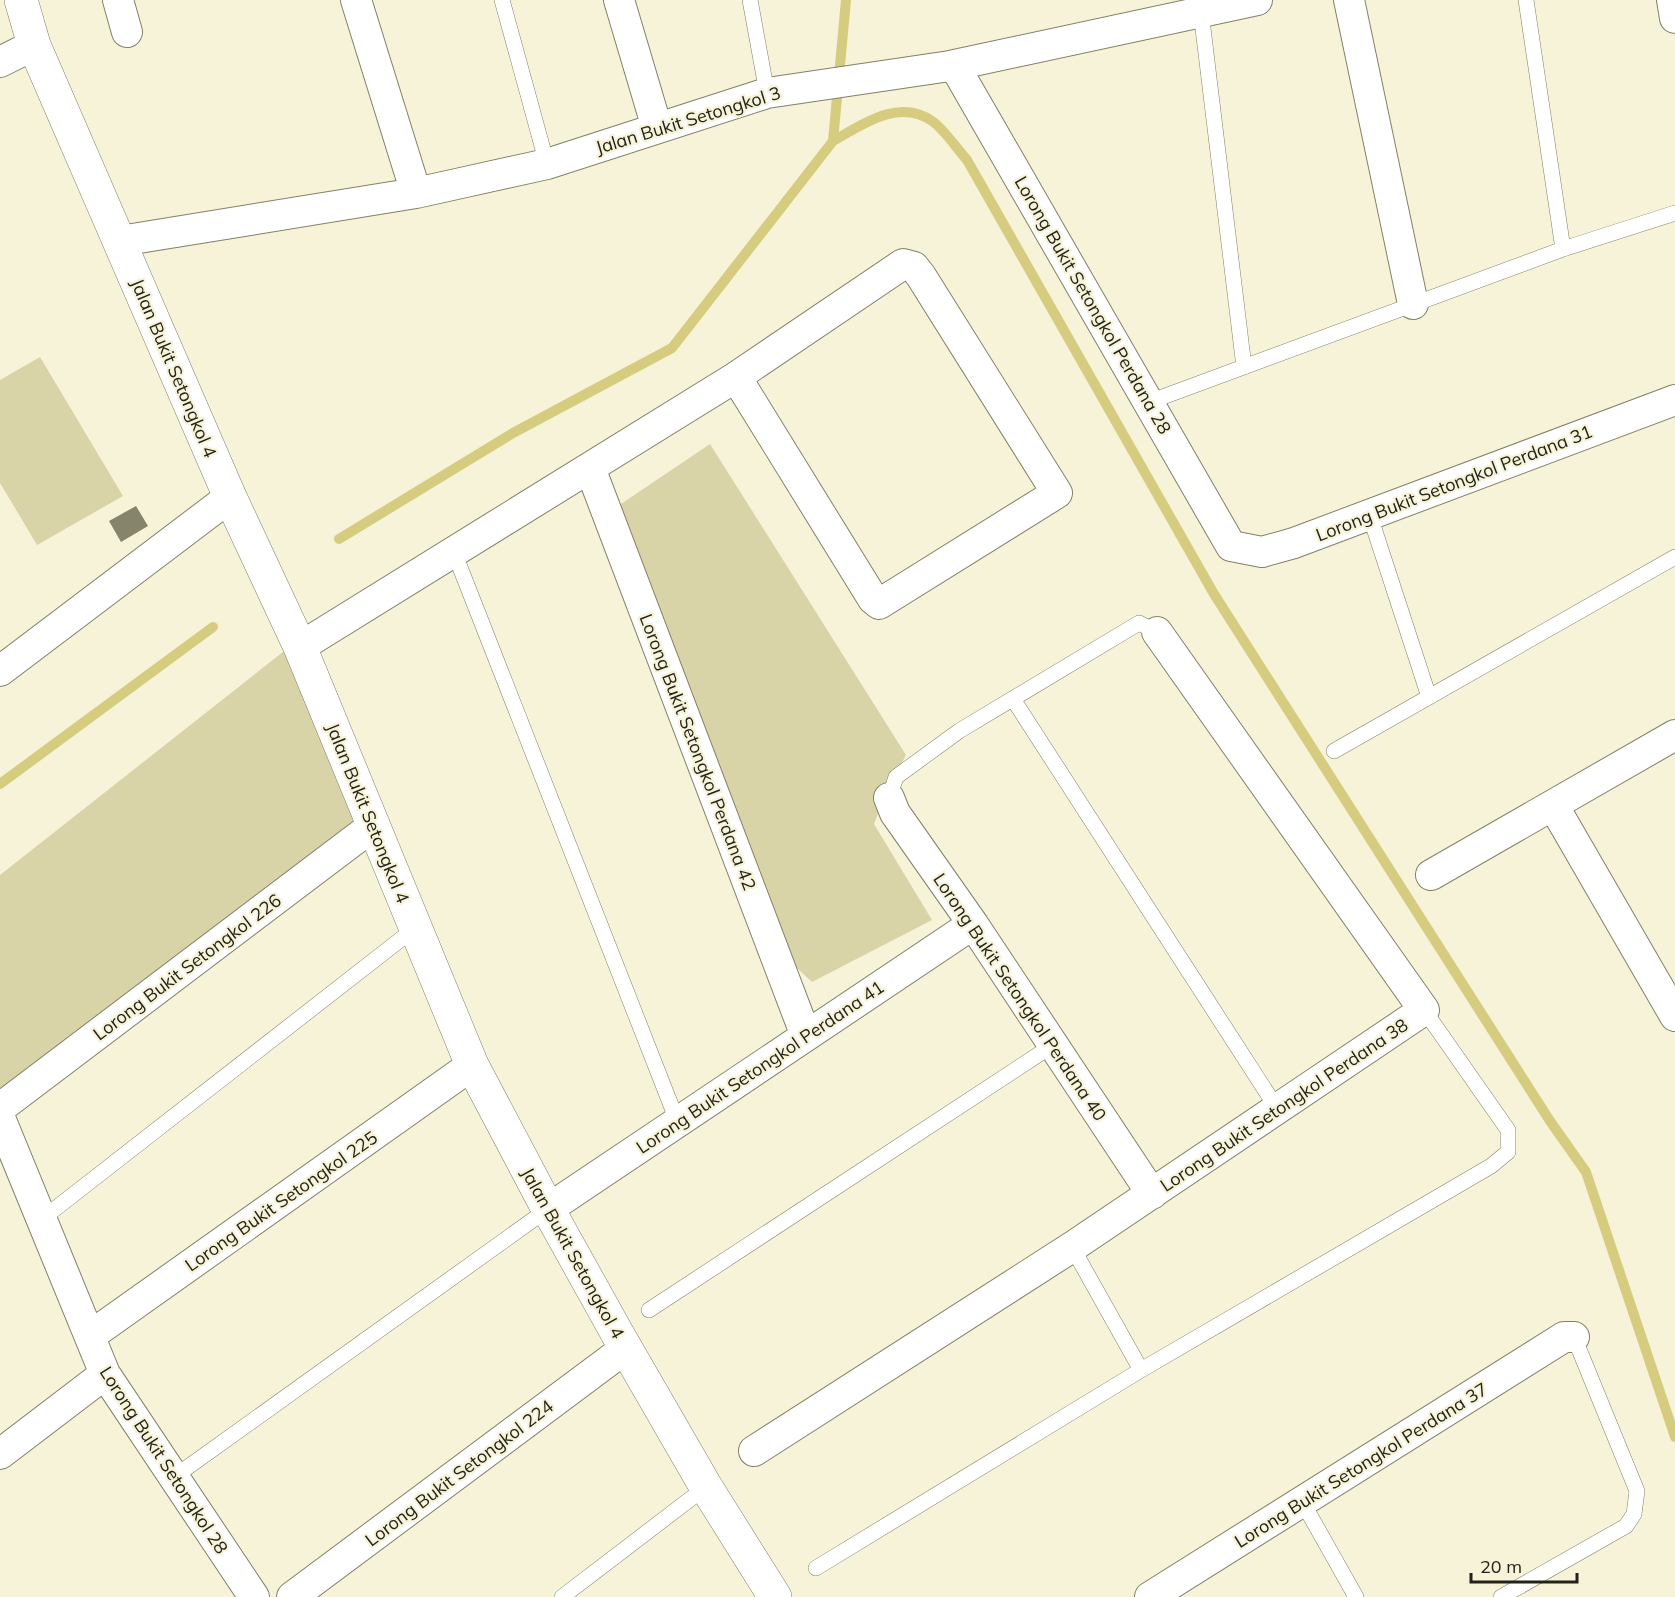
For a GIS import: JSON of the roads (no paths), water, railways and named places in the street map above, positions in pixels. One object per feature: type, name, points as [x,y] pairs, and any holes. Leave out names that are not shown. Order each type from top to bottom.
[{"type":"street","name":"Jalan Bukit Setongkol 4","points":[[21,0],[34,45],[230,497],[300,647],[374,825],[414,929],[472,1065],[548,1209],[626,1348],[706,1487],[775,1597]]},
{"type":"street","points":[[118,0],[127,32]]},
{"type":"street","points":[[356,0],[416,193]]},
{"type":"street","points":[[619,0],[657,128]]},
{"type":"street","name":"Jalan Bukit Setongkol 3","points":[[120,241],[416,193],[547,164],[768,93],[952,65],[1218,6],[1257,0]]},
{"type":"street","points":[[1349,0],[1413,304]]},
{"type":"street","points":[[1672,0],[1675,18]]},
{"type":"street","points":[[0,62],[34,45]]},
{"type":"street","name":"Lorong Bukit Setongkol Perdana 28","points":[[952,65],[1231,546]]},
{"type":"street","points":[[300,647],[736,377],[903,264],[914,267],[1057,494],[879,603],[873,599],[736,377]]},
{"type":"street","name":"Lorong Bukit Setongkol Perdana 31","points":[[1231,546],[1262,552],[1294,543],[1675,400]]},
{"type":"street","name":"Lorong Bukit Setongkol Perdana 42","points":[[590,468],[806,1036]]},
{"type":"street","points":[[0,671],[230,497]]},
{"type":"street","name":"Lorong Bukit Setongkol Perdana 38","points":[[754,1451],[1072,1247],[1424,1010],[1157,632]]},
{"type":"street","points":[[1431,875],[1675,735]]},
{"type":"street","name":"Lorong Bukit Setongkol Perdana 40","points":[[889,798],[895,813],[973,924],[1152,1194]]},
{"type":"street","points":[[1553,805],[1675,1016]]},
{"type":"street","name":"Lorong Bukit Setongkol 226","points":[[0,1108],[374,825]]},
{"type":"street","name":"Lorong Bukit Setongkol Perdana 41","points":[[548,1209],[973,924]]},
{"type":"street","name":"Lorong Bukit Setongkol 225","points":[[90,1336],[472,1065]]},
{"type":"street","name":"Lorong Bukit Setongkol 28","points":[[0,1118],[105,1374],[254,1597]]},
{"type":"street","name":"Lorong Bukit Setongkol Perdana 37","points":[[1149,1597],[1303,1503],[1564,1337],[1574,1337]]},
{"type":"street","name":"Lorong Bukit Setongkol 224","points":[[292,1597],[626,1348]]},
{"type":"street","points":[[0,1454],[105,1374]]},
{"type":"lane","points":[[502,0],[547,164]]},
{"type":"lane","points":[[750,0],[768,93]]},
{"type":"lane","points":[[1526,0],[1563,249]]},
{"type":"lane","points":[[1218,6],[1244,367]]},
{"type":"lane","points":[[1149,402],[1563,249],[1675,213]]},
{"type":"lane","points":[[1369,513],[1429,697]]},
{"type":"lane","points":[[454,552],[678,1123]]},
{"type":"lane","points":[[1334,751],[1675,557]]},
{"type":"lane","points":[[889,798],[896,777],[958,731],[1138,623],[1157,632]]},
{"type":"lane","points":[[1013,699],[1278,1110]]},
{"type":"lane","points":[[42,1219],[414,929]]},
{"type":"lane","points":[[816,1569],[1141,1370],[1491,1166],[1508,1152],[1508,1130],[1424,1010]]},
{"type":"lane","points":[[649,1310],[1053,1045]]},
{"type":"lane","points":[[174,1478],[548,1209]]},
{"type":"lane","points":[[1072,1247],[1141,1370]]},
{"type":"lane","points":[[1501,1597],[1626,1526],[1634,1514],[1637,1491],[1574,1337]]},
{"type":"lane","points":[[562,1597],[706,1487]]},
{"type":"lane","points":[[1303,1503],[1356,1597]]},
{"type":"waterway","points":[[339,539],[513,433],[672,348],[833,141],[846,0]]},
{"type":"waterway","points":[[833,141],[881,116],[907,112],[932,121],[967,160],[1214,594],[1550,1121],[1586,1172],[1675,1437]]},
{"type":"waterway","points":[[0,784],[213,627]]}]
